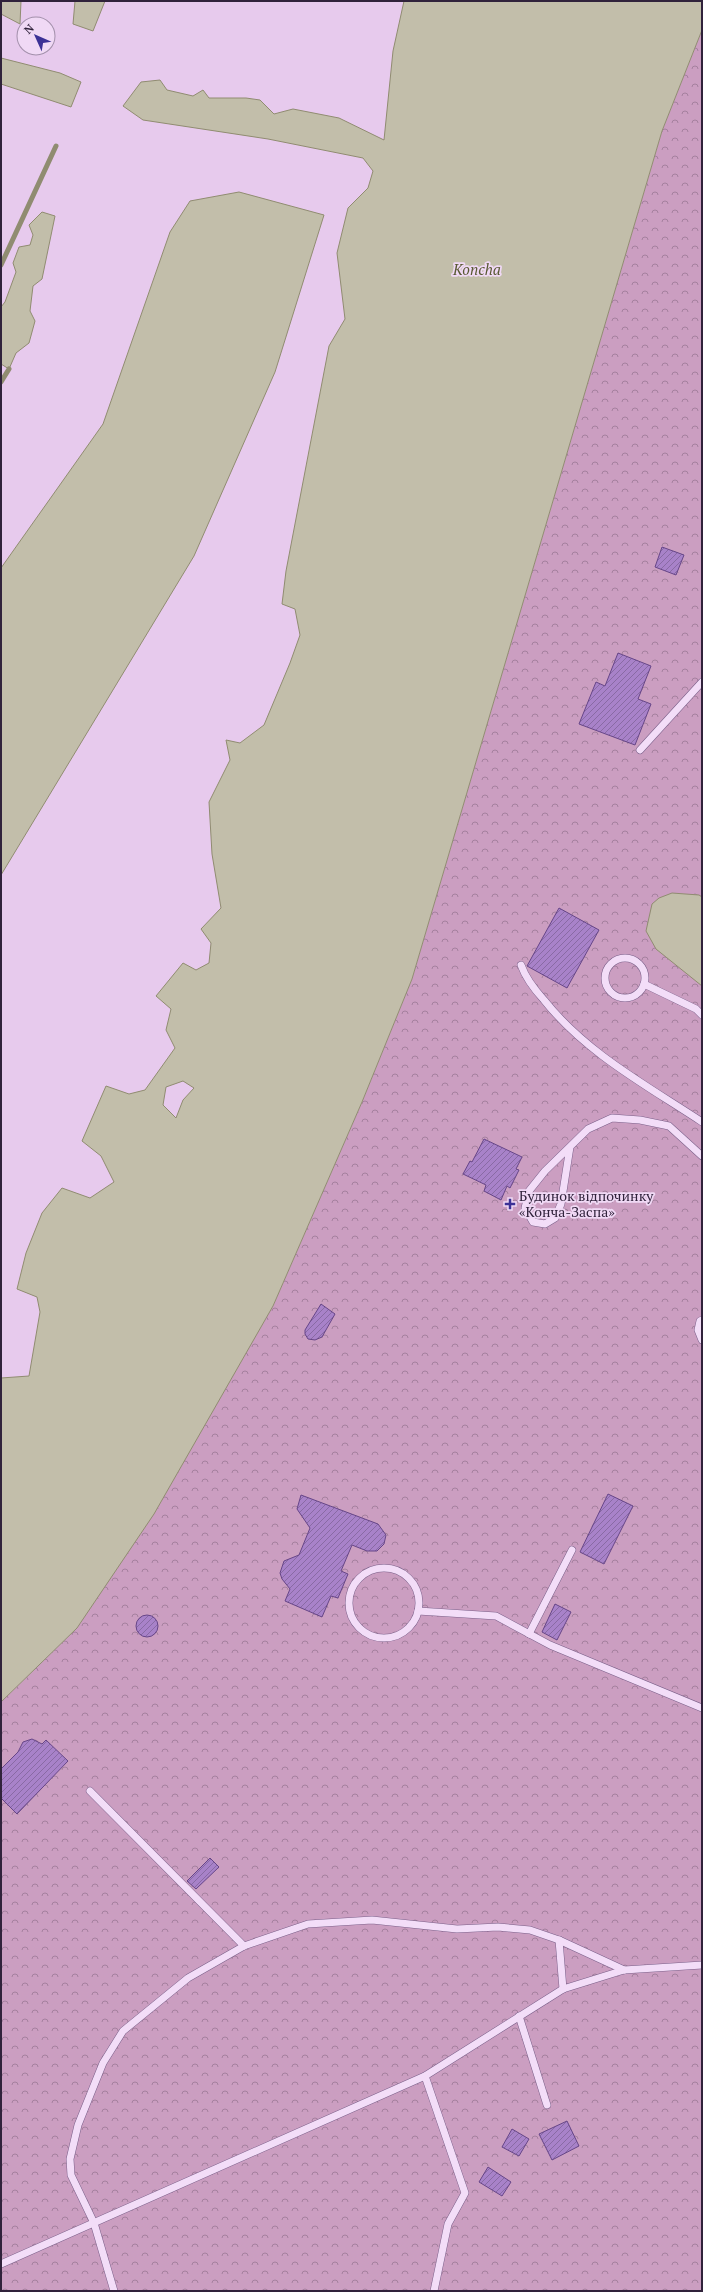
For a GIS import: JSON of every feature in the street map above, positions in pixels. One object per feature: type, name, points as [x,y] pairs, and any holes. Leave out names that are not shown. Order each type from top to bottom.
[{"type":"lane","points":[[640,750],[702,682]]},
{"type":"lane","points":[[629,958],[635,960],[644,970],[644,984],[636,994],[624,998],[618,996],[608,988],[605,982],[607,969],[616,960],[629,958]]},
{"type":"lane","points":[[521,965],[526,978],[561,1022],[596,1053],[702,1122]]},
{"type":"lane","points":[[644,984],[696,1009],[702,1015]]},
{"type":"lane","points":[[570,1147],[561,1204],[555,1218],[545,1224],[533,1222],[525,1208],[529,1191],[545,1171],[588,1129],[612,1118],[640,1120],[669,1126],[702,1156]]},
{"type":"lane","points":[[702,1320],[700,1321],[698,1330],[702,1340]]},
{"type":"lane","points":[[529,1634],[572,1550]]},
{"type":"lane","points":[[386,1568],[397,1570],[407,1576],[414,1585],[418,1595],[418,1611],[410,1627],[400,1634],[389,1638],[377,1638],[366,1633],[357,1626],[351,1615],[349,1604],[351,1592],[356,1582],[364,1574],[374,1570],[386,1568]]},
{"type":"lane","points":[[418,1611],[496,1616],[550,1645],[702,1708]]},
{"type":"lane","points":[[90,1792],[244,1946]]},
{"type":"lane","points":[[114,2291],[94,2223],[71,2175],[70,2159],[78,2125],[103,2063],[123,2031],[188,1978],[244,1946],[308,1924],[372,1920],[457,1929],[498,1926],[530,1930],[559,1940],[624,1970]]},
{"type":"lane","points":[[559,1940],[563,1989]]},
{"type":"lane","points":[[1,2264],[425,2076],[563,1989],[624,1970],[702,1965]]},
{"type":"lane","points":[[519,2016],[547,2105]]},
{"type":"lane","points":[[425,2076],[465,2193],[448,2224],[434,2291]]},
{"type":"green space","name":"Будинок відпочинку «Конча-Заспа»","points":[[702,30],[702,2291],[1,2291],[1,1702],[77,1628],[273,1306],[362,1102],[412,979],[662,131]]},
{"type":"water","points":[[1,1],[21,1],[20,16],[16,16],[16,22],[1,14]]},
{"type":"water","points":[[75,1],[105,1],[93,31],[73,24]]},
{"type":"water","name":"Koncha","points":[[404,1],[702,1],[702,30],[662,131],[412,979],[362,1102],[273,1306],[154,1514],[77,1628],[1,1702],[1,1378],[29,1376],[40,1312],[37,1297],[17,1289],[26,1253],[42,1213],[62,1188],[90,1198],[114,1182],[101,1156],[82,1141],[106,1086],[129,1094],[145,1090],[175,1048],[166,1030],[171,1009],[156,996],[183,963],[196,970],[209,963],[211,943],[201,929],[221,908],[212,854],[209,802],[230,760],[226,740],[240,743],[264,725],[300,635],[295,609],[282,604],[286,571],[329,346],[345,319],[337,253],[348,208],[368,188],[373,171],[363,158],[268,139],[143,120],[123,106],[141,82],[160,80],[167,90],[193,96],[203,90],[209,98],[246,98],[260,100],[274,114],[293,109],[339,118],[384,140],[393,51]],"holes":[[[183,1081],[194,1088],[183,1100],[176,1118],[163,1105],[166,1087]]]},
{"type":"water","points":[[1,58],[60,73],[81,82],[71,107],[1,84]]},
{"type":"water","points":[[239,192],[324,215],[275,372],[194,556],[1,875],[1,568],[103,424],[170,232],[190,201]]},
{"type":"water","points":[[42,212],[55,216],[42,279],[33,286],[30,311],[35,321],[29,343],[16,353],[9,369],[1,364],[1,307],[5,302],[16,272],[13,263],[19,247],[30,245],[33,235],[29,225]]},
{"type":"water","points":[[672,893],[699,895],[702,897],[702,986],[656,949],[646,931],[652,904],[659,898]]},
{"type":"building","points":[[662,547],[684,555],[676,575],[655,567]]},
{"type":"building","points":[[618,653],[651,666],[638,699],[651,704],[635,745],[579,724],[596,682],[605,686]]},
{"type":"building","points":[[559,908],[599,930],[567,988],[527,966]]},
{"type":"building","points":[[484,1139],[522,1157],[516,1169],[519,1170],[510,1188],[507,1186],[501,1200],[484,1191],[486,1185],[463,1174],[470,1161],[472,1162]]},
{"type":"building","points":[[321,1304],[335,1314],[322,1337],[315,1340],[308,1339],[305,1334],[305,1330]]},
{"type":"building","points":[[608,1494],[633,1506],[604,1564],[580,1552]]},
{"type":"building","points":[[301,1495],[378,1524],[386,1535],[384,1544],[377,1551],[367,1551],[352,1545],[341,1571],[348,1574],[338,1598],[331,1596],[322,1617],[285,1601],[290,1589],[282,1579],[280,1573],[284,1561],[299,1555],[310,1528],[297,1509]]},
{"type":"building","points":[[555,1604],[571,1612],[557,1640],[542,1632]]},
{"type":"building","points":[[147,1615],[151,1616],[157,1622],[157,1630],[151,1636],[147,1637],[143,1636],[137,1630],[136,1626],[137,1622],[143,1616]]},
{"type":"building","points":[[32,1739],[42,1744],[46,1740],[68,1761],[17,1814],[1,1798],[1,1769],[18,1752],[23,1742]]},
{"type":"building","points":[[210,1858],[219,1867],[196,1889],[187,1881]]},
{"type":"building","points":[[567,2121],[579,2146],[552,2160],[539,2134]]},
{"type":"building","points":[[512,2129],[529,2139],[519,2156],[502,2147]]},
{"type":"building","points":[[488,2167],[511,2182],[502,2196],[479,2182]]},
{"type":"waterway","points":[[1,265],[56,146]]},
{"type":"waterway","points":[[1,382],[9,369]]},
{"type":"place","name":"Будинок відпочинку «Конча-Заспа»","points":[[510,1204]]}]
